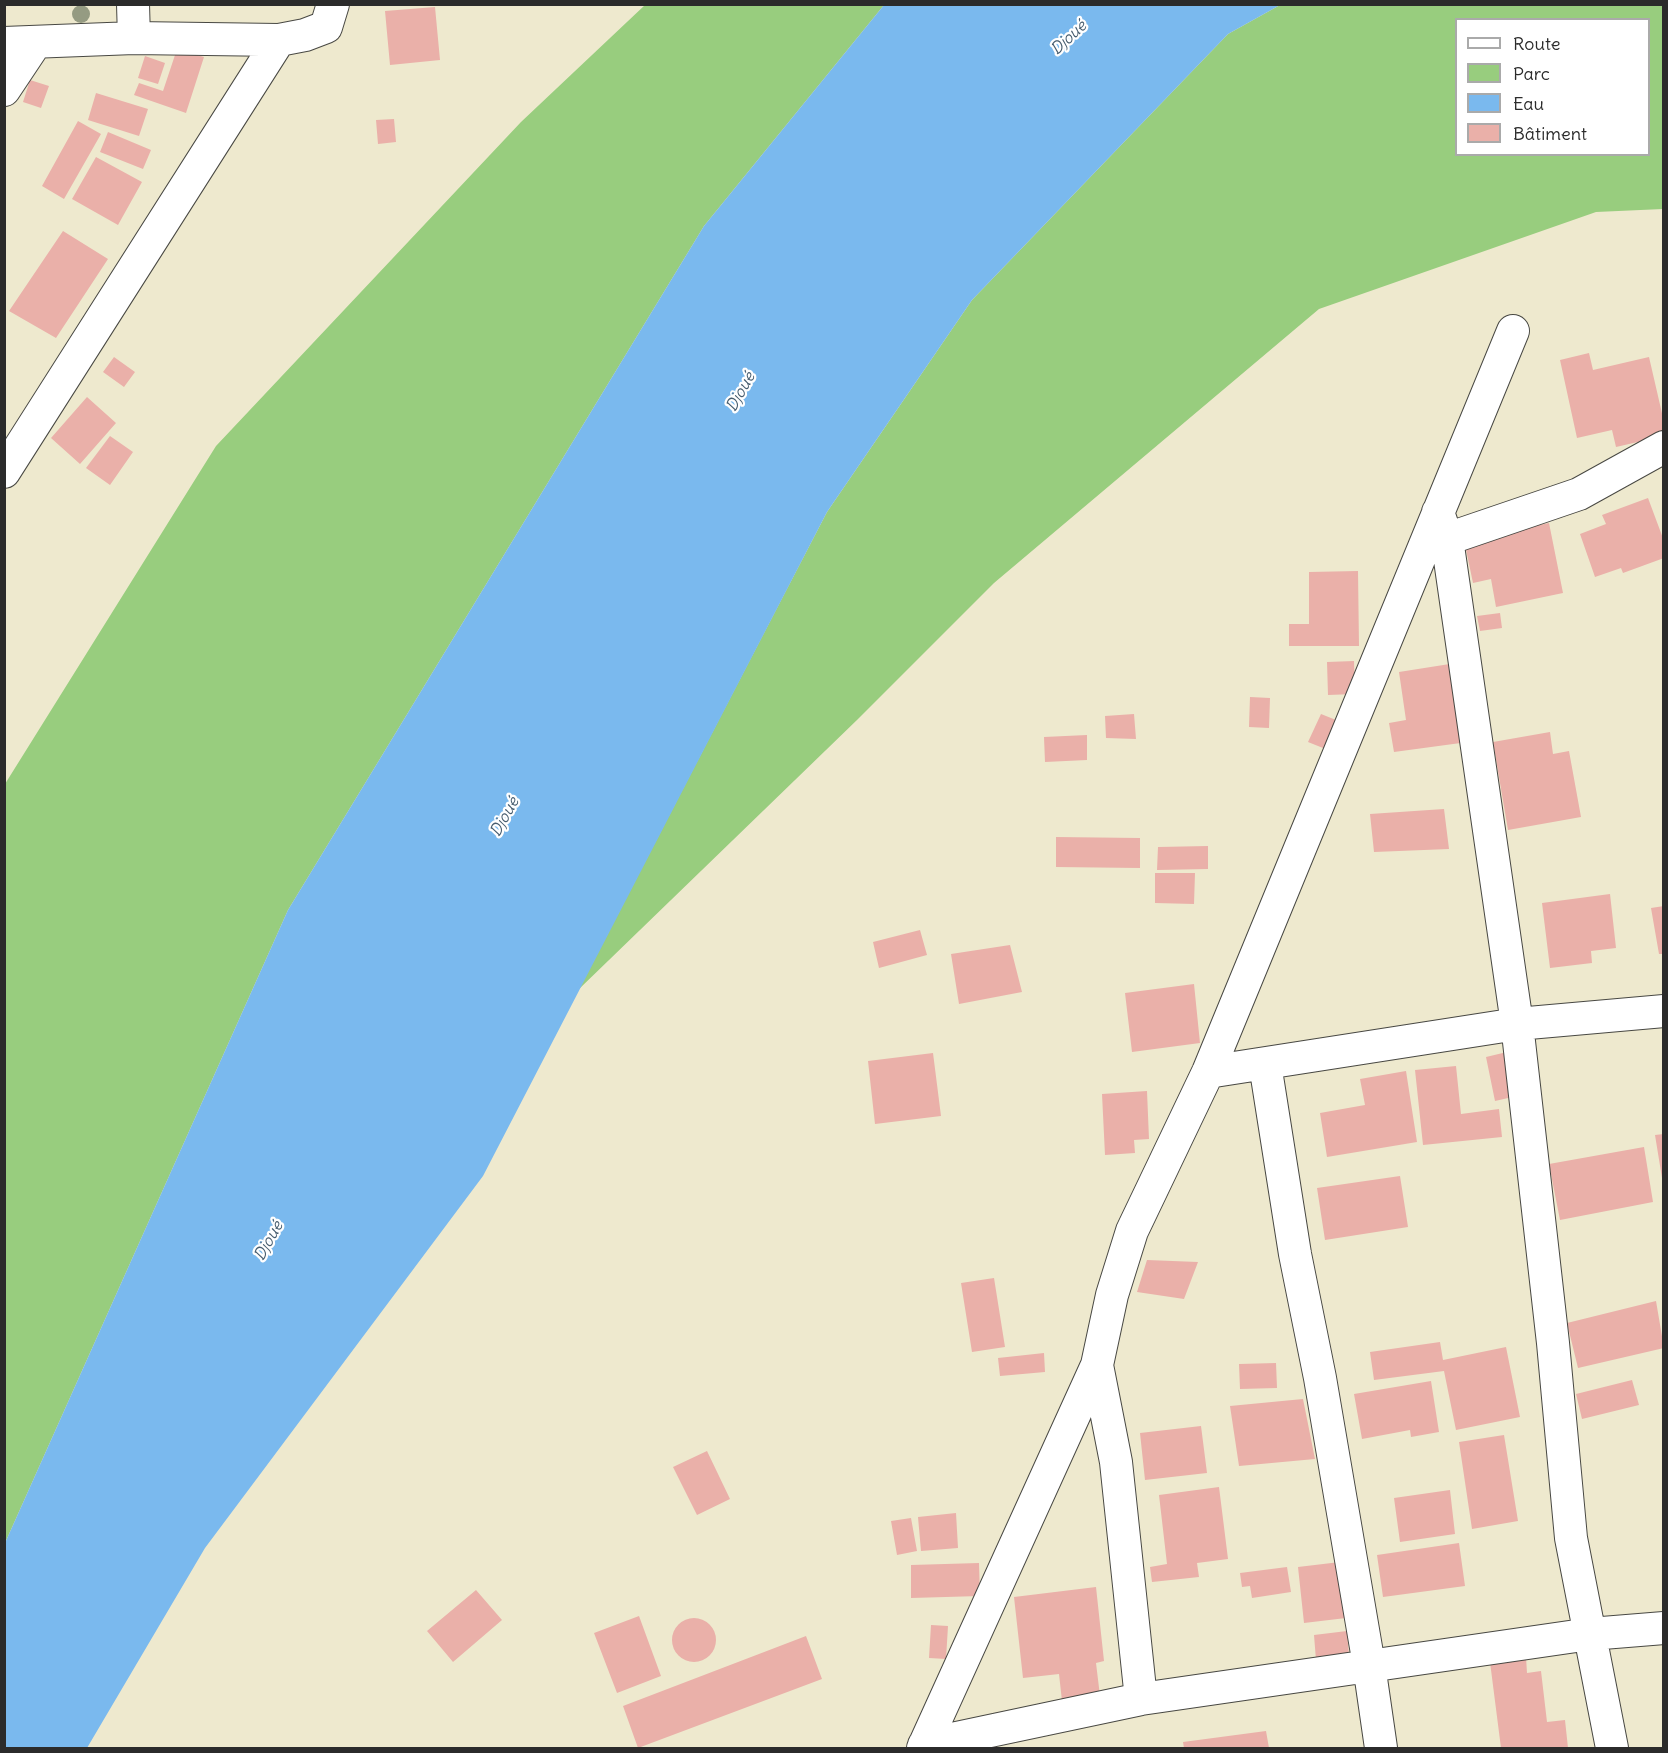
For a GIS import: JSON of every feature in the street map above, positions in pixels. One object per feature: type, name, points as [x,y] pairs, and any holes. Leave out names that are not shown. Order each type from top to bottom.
[{"type":"street","points":[[133,4],[134,38]]},
{"type":"street","points":[[4,43],[134,38],[279,40],[304,35],[326,27],[333,4]]},
{"type":"street","points":[[4,472],[279,40]]},
{"type":"street","points":[[4,90],[36,42]]},
{"type":"street","points":[[924,1747],[1097,1365],[1112,1295],[1132,1231],[1208,1072],[1442,525],[1513,331]]},
{"type":"street","points":[[1442,525],[1579,494],[1664,447]]},
{"type":"street","points":[[1442,525],[1517,1024],[1552,1332],[1571,1538],[1612,1749]]},
{"type":"street","points":[[1208,1072],[1517,1024],[1664,1011]]},
{"type":"street","points":[[1265,1064],[1295,1254],[1320,1378],[1370,1665],[1381,1749]]},
{"type":"street","points":[[1097,1365],[1116,1462],[1141,1699]]},
{"type":"street","points":[[924,1747],[1141,1699],[1590,1634],[1664,1628]]},
{"type":"green space","points":[[645,5],[884,5],[704,226],[288,910],[5,1543],[5,784],[216,446],[521,122]]},
{"type":"green space","points":[[1280,5],[1663,5],[1663,209],[1596,212],[1319,309],[994,583],[857,720],[578,990],[827,512],[972,300],[1228,34]]},
{"type":"water","name":"Djoué","points":[[884,5],[1280,5],[1228,34],[972,300],[827,512],[483,1176],[205,1548],[87,1748],[5,1748],[5,1543],[288,910],[704,226]]},
{"type":"building","points":[[435,7],[440,60],[390,65],[385,11]]},
{"type":"building","points":[[177,49],[204,57],[186,113],[134,95],[139,83],[163,91]]},
{"type":"building","points":[[145,56],[165,63],[158,84],[138,78]]},
{"type":"building","points":[[30,80],[49,86],[41,108],[23,102]]},
{"type":"building","points":[[96,93],[148,109],[139,136],[88,120]]},
{"type":"building","points":[[394,119],[396,142],[378,144],[376,120]]},
{"type":"building","points":[[78,121],[101,134],[64,199],[42,186]]},
{"type":"building","points":[[108,132],[151,150],[143,169],[100,152]]},
{"type":"building","points":[[96,157],[142,182],[118,225],[72,199]]},
{"type":"building","points":[[63,231],[108,259],[56,338],[9,311]]},
{"type":"building","points":[[1589,353],[1593,370],[1649,357],[1664,422],[1664,436],[1616,447],[1612,430],[1577,438],[1560,360]]},
{"type":"building","points":[[114,357],[135,372],[124,387],[103,372]]},
{"type":"building","points":[[87,397],[116,423],[80,464],[51,438]]},
{"type":"building","points":[[110,436],[133,452],[110,485],[86,468]]},
{"type":"building","points":[[1648,498],[1664,541],[1664,558],[1623,573],[1621,568],[1595,577],[1580,534],[1606,524],[1602,515]]},
{"type":"building","points":[[1549,523],[1563,593],[1496,607],[1491,579],[1473,583],[1464,540]]},
{"type":"building","points":[[1358,571],[1359,646],[1289,646],[1289,624],[1309,624],[1309,572]]},
{"type":"building","points":[[1500,613],[1502,628],[1480,631],[1477,616]]},
{"type":"building","points":[[1354,661],[1355,694],[1328,695],[1327,662]]},
{"type":"building","points":[[1456,663],[1468,742],[1394,752],[1389,723],[1406,720],[1399,672]]},
{"type":"building","points":[[1250,697],[1270,698],[1269,728],[1249,727]]},
{"type":"building","points":[[1134,714],[1136,739],[1106,738],[1105,716]]},
{"type":"building","points":[[1321,714],[1341,722],[1328,750],[1308,742]]},
{"type":"building","points":[[1550,732],[1553,754],[1569,751],[1581,817],[1508,830],[1493,742]]},
{"type":"building","points":[[1087,735],[1087,760],[1045,762],[1044,737]]},
{"type":"building","points":[[1444,809],[1449,849],[1374,852],[1370,814]]},
{"type":"building","points":[[1056,837],[1140,838],[1140,868],[1056,867]]},
{"type":"building","points":[[1208,846],[1208,869],[1157,870],[1158,847]]},
{"type":"building","points":[[1155,873],[1195,873],[1194,904],[1155,903]]},
{"type":"building","points":[[1610,894],[1616,948],[1591,951],[1592,963],[1550,968],[1542,903]]},
{"type":"building","points":[[1664,906],[1664,954],[1659,954],[1651,908]]},
{"type":"building","points":[[920,930],[927,955],[879,968],[873,942]]},
{"type":"building","points":[[1010,945],[1022,992],[959,1004],[951,954]]},
{"type":"building","points":[[1194,984],[1200,1043],[1132,1052],[1125,993]]},
{"type":"building","points":[[1507,1052],[1517,1096],[1495,1101],[1486,1057]]},
{"type":"building","points":[[933,1053],[941,1116],[875,1124],[868,1061]]},
{"type":"building","points":[[1456,1066],[1461,1114],[1499,1109],[1502,1137],[1423,1145],[1415,1070]]},
{"type":"building","points":[[1406,1071],[1417,1142],[1327,1157],[1320,1113],[1365,1105],[1360,1079]]},
{"type":"building","points":[[1147,1091],[1149,1139],[1134,1140],[1135,1153],[1105,1155],[1102,1094]]},
{"type":"building","points":[[1664,1134],[1664,1178],[1662,1178],[1655,1135]]},
{"type":"building","points":[[1644,1147],[1653,1202],[1560,1220],[1549,1164]]},
{"type":"building","points":[[1400,1176],[1408,1227],[1325,1240],[1317,1188]]},
{"type":"building","points":[[1147,1260],[1198,1262],[1184,1299],[1137,1292]]},
{"type":"building","points":[[994,1278],[1005,1347],[972,1352],[961,1283]]},
{"type":"building","points":[[1656,1301],[1664,1348],[1578,1368],[1567,1323]]},
{"type":"building","points":[[1440,1342],[1443,1360],[1506,1347],[1520,1417],[1456,1430],[1444,1371],[1374,1380],[1370,1352]]},
{"type":"building","points":[[1044,1353],[1045,1372],[1000,1376],[998,1358]]},
{"type":"building","points":[[1276,1363],[1277,1388],[1240,1389],[1239,1364]]},
{"type":"building","points":[[1632,1380],[1639,1405],[1582,1419],[1576,1394]]},
{"type":"building","points":[[1431,1381],[1439,1432],[1411,1437],[1410,1430],[1362,1439],[1354,1394]]},
{"type":"building","points":[[1303,1399],[1315,1459],[1239,1466],[1230,1406]]},
{"type":"building","points":[[1201,1426],[1207,1473],[1145,1480],[1140,1433]]},
{"type":"building","points":[[1504,1435],[1518,1521],[1472,1529],[1459,1442]]},
{"type":"building","points":[[707,1451],[730,1499],[697,1515],[673,1467]]},
{"type":"building","points":[[1219,1487],[1228,1559],[1197,1563],[1199,1577],[1152,1582],[1150,1567],[1167,1564],[1159,1495]]},
{"type":"building","points":[[1450,1490],[1455,1534],[1400,1542],[1394,1498]]},
{"type":"building","points":[[956,1513],[958,1548],[921,1551],[918,1517]]},
{"type":"building","points":[[911,1518],[917,1551],[897,1555],[891,1521]]},
{"type":"building","points":[[1459,1543],[1465,1586],[1383,1597],[1377,1555]]},
{"type":"building","points":[[1340,1562],[1346,1618],[1304,1623],[1298,1567]]},
{"type":"building","points":[[979,1563],[980,1596],[911,1598],[911,1565]]},
{"type":"building","points":[[1287,1567],[1291,1592],[1252,1598],[1250,1586],[1242,1587],[1240,1573]]},
{"type":"building","points":[[1096,1587],[1104,1661],[1096,1663],[1100,1696],[1062,1701],[1059,1674],[1023,1678],[1014,1597]]},
{"type":"building","points":[[476,1590],[502,1620],[453,1662],[427,1631]]},
{"type":"building","points":[[639,1616],[661,1676],[617,1693],[594,1633]]},
{"type":"building","points":[[694,1618],[709,1625],[716,1640],[709,1655],[694,1662],[679,1655],[672,1640],[679,1625]]},
{"type":"building","points":[[931,1625],[948,1626],[946,1659],[929,1658]]},
{"type":"building","points":[[1347,1631],[1349,1656],[1316,1660],[1314,1635]]},
{"type":"building","points":[[806,1636],[822,1679],[638,1748],[623,1706]]},
{"type":"building","points":[[1526,1657],[1527,1673],[1541,1671],[1547,1722],[1565,1720],[1568,1748],[1501,1748],[1490,1662]]},
{"type":"building","points":[[1266,1731],[1269,1748],[1184,1748],[1183,1742]]}]
